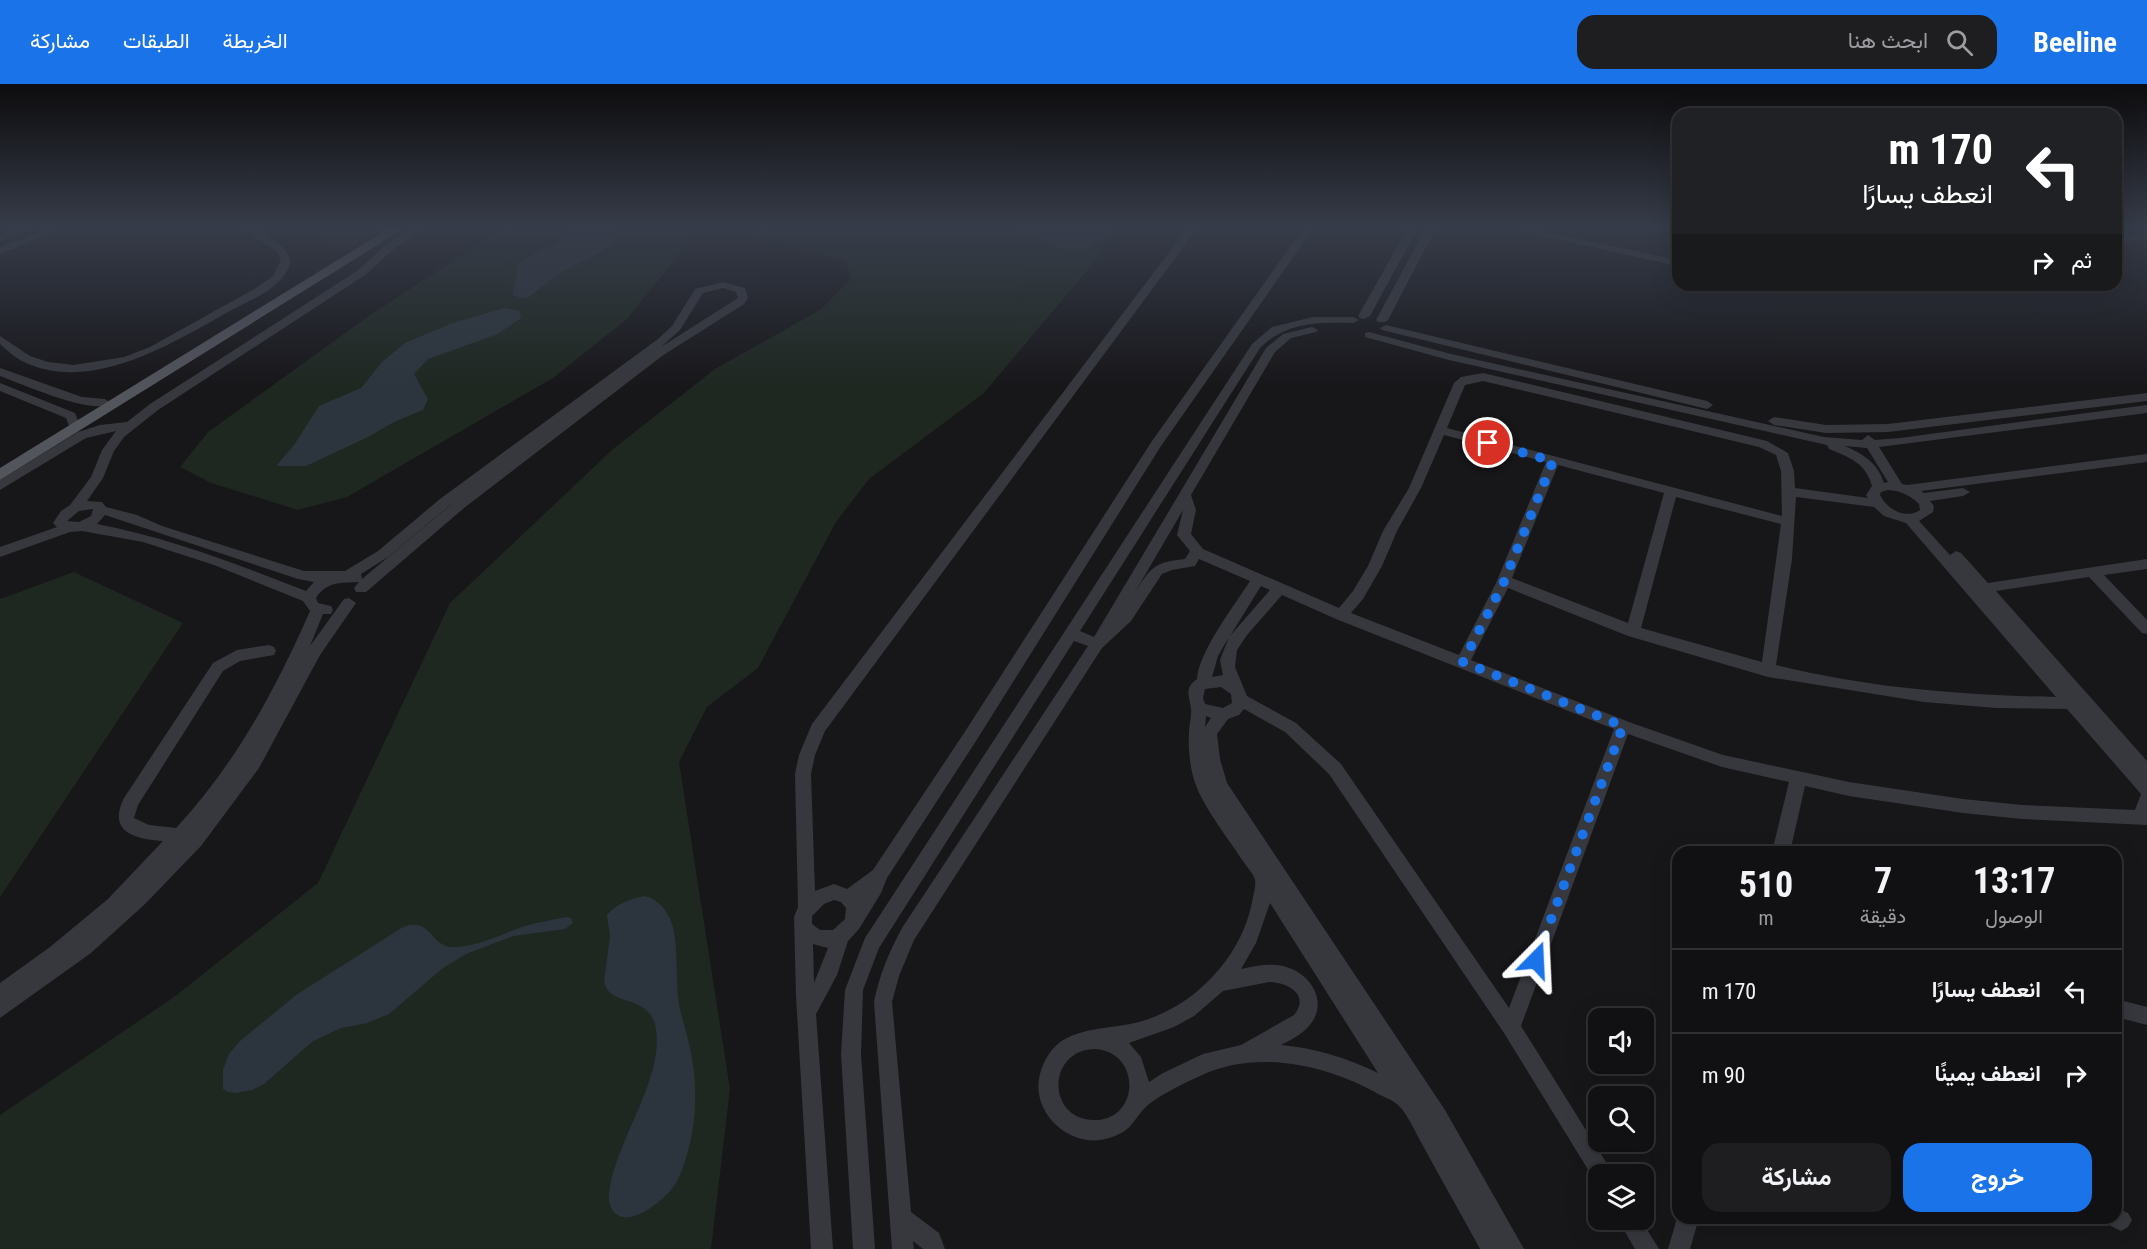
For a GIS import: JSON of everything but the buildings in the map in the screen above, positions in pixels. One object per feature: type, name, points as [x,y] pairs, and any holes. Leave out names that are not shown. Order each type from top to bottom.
[{"type":"main road","points":[[0,467],[305,280]]},
{"type":"main road","points":[[0,475],[314,280]]},
{"type":"street","points":[[0,339],[26,358],[46,365],[74,368],[126,360],[154,349],[260,290],[272,280]]},
{"type":"street","points":[[70,524],[75,508],[97,478],[108,450],[129,426],[154,407],[350,280]]},
{"type":"street","points":[[822,1249],[808,1009],[805,914],[803,774],[807,755],[818,728],[1153,280]]},
{"type":"street","points":[[808,1009],[822,988],[836,955],[840,937],[853,925],[856,915],[875,888],[879,875],[970,738],[1156,444],[1272,280]]},
{"type":"street","points":[[1360,325],[1384,280]]},
{"type":"street","points":[[1360,325],[1379,334],[1405,280]]},
{"type":"street","points":[[0,1008],[85,947],[139,898],[195,841],[253,762],[314,651],[361,588],[459,505],[574,413],[676,328],[699,291],[723,285],[741,290],[743,298],[740,302],[658,354],[574,413],[445,502],[383,554],[348,576],[331,578],[303,576],[87,504],[75,508]]},
{"type":"street","points":[[864,1249],[851,1054],[852,1004],[861,968],[871,944],[1189,448],[1263,337],[1290,324],[1327,319],[1360,325],[1482,358],[1824,441],[1871,444],[1900,442],[2147,409]]},
{"type":"street","points":[[903,1249],[884,1010],[887,978],[908,934],[1097,644],[1208,454],[1277,343],[1300,332],[1384,324],[1482,358],[1790,424],[1826,429],[1888,429],[2147,397]]},
{"type":"street","points":[[0,372],[80,401],[105,403]]},
{"type":"street","points":[[1341,615],[1358,595],[1376,566],[1390,531],[1415,488],[1460,383],[1465,379],[1483,377],[1770,446],[1785,458],[1789,492],[1789,522],[1768,671]]},
{"type":"street","points":[[12,393],[28,383]]},
{"type":"street","points":[[0,387],[71,416],[73,423]]},
{"type":"street","points":[[0,486],[82,435],[111,427],[129,426]]},
{"type":"street","points":[[1862,429],[1903,488],[1922,498],[2147,458]]},
{"type":"street","points":[[1440,430],[1789,522]]},
{"type":"street","points":[[1824,441],[1868,464],[1876,473],[1879,487],[1873,495],[1876,502],[1890,513],[1915,518],[1985,588],[2147,772]]},
{"type":"street","points":[[1189,448],[1208,454]]},
{"type":"street","points":[[1463,662],[1505,581],[1553,461]]},
{"type":"street","points":[[1879,487],[1903,488],[2147,466]]},
{"type":"street","points":[[0,544],[96,519],[100,487],[97,478]]},
{"type":"street","points":[[1633,632],[1671,492]]},
{"type":"street","points":[[1789,492],[1876,502]]},
{"type":"street","points":[[1184,495],[1189,501],[1190,509],[1184,534],[1194,557],[1255,583],[1623,726],[1722,761],[1798,779],[1963,806],[2022,812],[2147,818],[2143,804],[2147,799]]},
{"type":"street","points":[[1915,518],[1927,509],[1922,498]]},
{"type":"street","points":[[1915,518],[2147,790]]},
{"type":"street","points":[[0,552],[70,524],[144,538],[219,562],[293,590],[314,604],[333,609],[349,603]]},
{"type":"street","points":[[144,538],[157,529]]},
{"type":"street","points":[[1097,644],[1126,617],[1157,571],[1169,565],[1187,564],[1194,557]]},
{"type":"street","points":[[1985,588],[2147,564]]},
{"type":"street","points":[[2092,572],[2147,629]]},
{"type":"street","points":[[348,576],[358,580],[361,588]]},
{"type":"street","points":[[0,994],[56,953],[114,905],[209,804],[232,772],[301,649],[314,604],[316,587],[331,578]]},
{"type":"street","points":[[1505,581],[1633,632],[1768,671],[1839,685],[1923,697],[1996,703],[2071,703]]},
{"type":"street","points":[[1204,683],[1205,669],[1211,655],[1255,583]]},
{"type":"street","points":[[1199,708],[1223,714],[1235,710],[1238,693],[1227,662],[1233,645],[1257,612],[1282,592]]},
{"type":"street","points":[[1071,633],[1097,644]]},
{"type":"street","points":[[180,836],[134,830],[128,825],[126,817],[130,803],[218,667],[237,656],[268,651]]},
{"type":"street","points":[[1488,1245],[1405,1099],[1205,789],[1197,759],[1195,732],[1199,708],[1195,698],[1196,690],[1204,683],[1222,681],[1258,711],[1274,717],[1335,768],[1511,1027],[1596,1164]]},
{"type":"street","points":[[1223,714],[1209,733],[1212,759],[1219,785],[1438,1118],[1513,1249]]},
{"type":"street","points":[[1511,1027],[1623,726]]},
{"type":"street","points":[[1782,846],[1798,779]]},
{"type":"street","points":[[805,873],[823,894]]},
{"type":"street","points":[[849,897],[879,875]]},
{"type":"street","points":[[1100,1039],[1125,1052],[1133,1062],[1139,1075],[1140,1089],[1137,1102],[1130,1115],[1118,1124],[1097,1130],[1075,1127],[1062,1118],[1053,1106],[1048,1092],[1048,1078],[1057,1058],[1072,1044],[1100,1039],[1135,1033],[1167,1021],[1196,1004],[1220,983],[1239,959],[1252,933],[1261,906],[1264,878]]},
{"type":"street","points":[[840,937],[823,939],[816,937],[806,928],[805,914],[823,894],[834,892],[849,897],[854,903],[856,915]]},
{"type":"street","points":[[1220,983],[1273,972],[1286,974],[1297,980],[1305,989],[1309,1001],[1307,1012],[1300,1021],[1245,1053]]},
{"type":"street","points":[[2122,1010],[2147,1016]]},
{"type":"street","points":[[1137,1102],[1161,1083],[1187,1069],[1216,1059],[1245,1053],[1296,1054],[1337,1064],[1367,1076],[1405,1099]]},
{"type":"street","points":[[901,1218],[931,1241],[934,1249]]},
{"type":"street","points":[[1679,1249],[1686,1224]]},
{"type":"street","points":[[1636,1230],[1648,1249]]},
{"type":"shaded area","points":[[423,280],[658,280],[627,319],[553,378],[347,497],[298,510],[211,483],[180,467],[208,432],[369,316]]},
{"type":"shaded area","points":[[515,280],[551,280],[526,299],[512,295]]},
{"type":"shaded area","points":[[850,280],[1079,280],[984,393],[869,479],[836,522],[758,668],[707,707],[679,762],[730,1089],[711,1249],[0,1249],[0,1115],[174,997],[318,883],[450,603],[613,449],[715,369],[820,310]]},
{"type":"shaded area","points":[[504,308],[520,311],[521,318],[498,334],[428,359],[414,374],[428,399],[423,410],[306,466],[276,466],[294,445],[319,406],[361,388],[383,361],[405,343],[450,324]]},
{"type":"shaded area","points":[[74,572],[183,623],[0,897],[0,599]]},
{"type":"shaded area","points":[[645,896],[654,900],[665,910],[674,931],[680,1011],[694,1070],[695,1113],[687,1155],[676,1183],[656,1204],[638,1215],[628,1217],[620,1216],[613,1211],[609,1194],[620,1153],[653,1069],[657,1049],[656,1029],[652,1017],[646,1010],[607,990],[604,981],[610,937],[607,915],[624,902]]},
{"type":"shaded area","points":[[566,917],[571,918],[573,923],[565,929],[513,936],[466,954],[443,968],[389,1014],[367,1023],[341,1028],[313,1041],[264,1084],[252,1090],[236,1093],[223,1089],[223,1070],[229,1054],[240,1041],[296,995],[403,927],[420,926],[440,943],[454,947],[472,945],[525,926]]},
{"type":"route","points":[[1488,443],[1553,461],[1503,584],[1463,662],[1623,726],[1536,960]]}]
